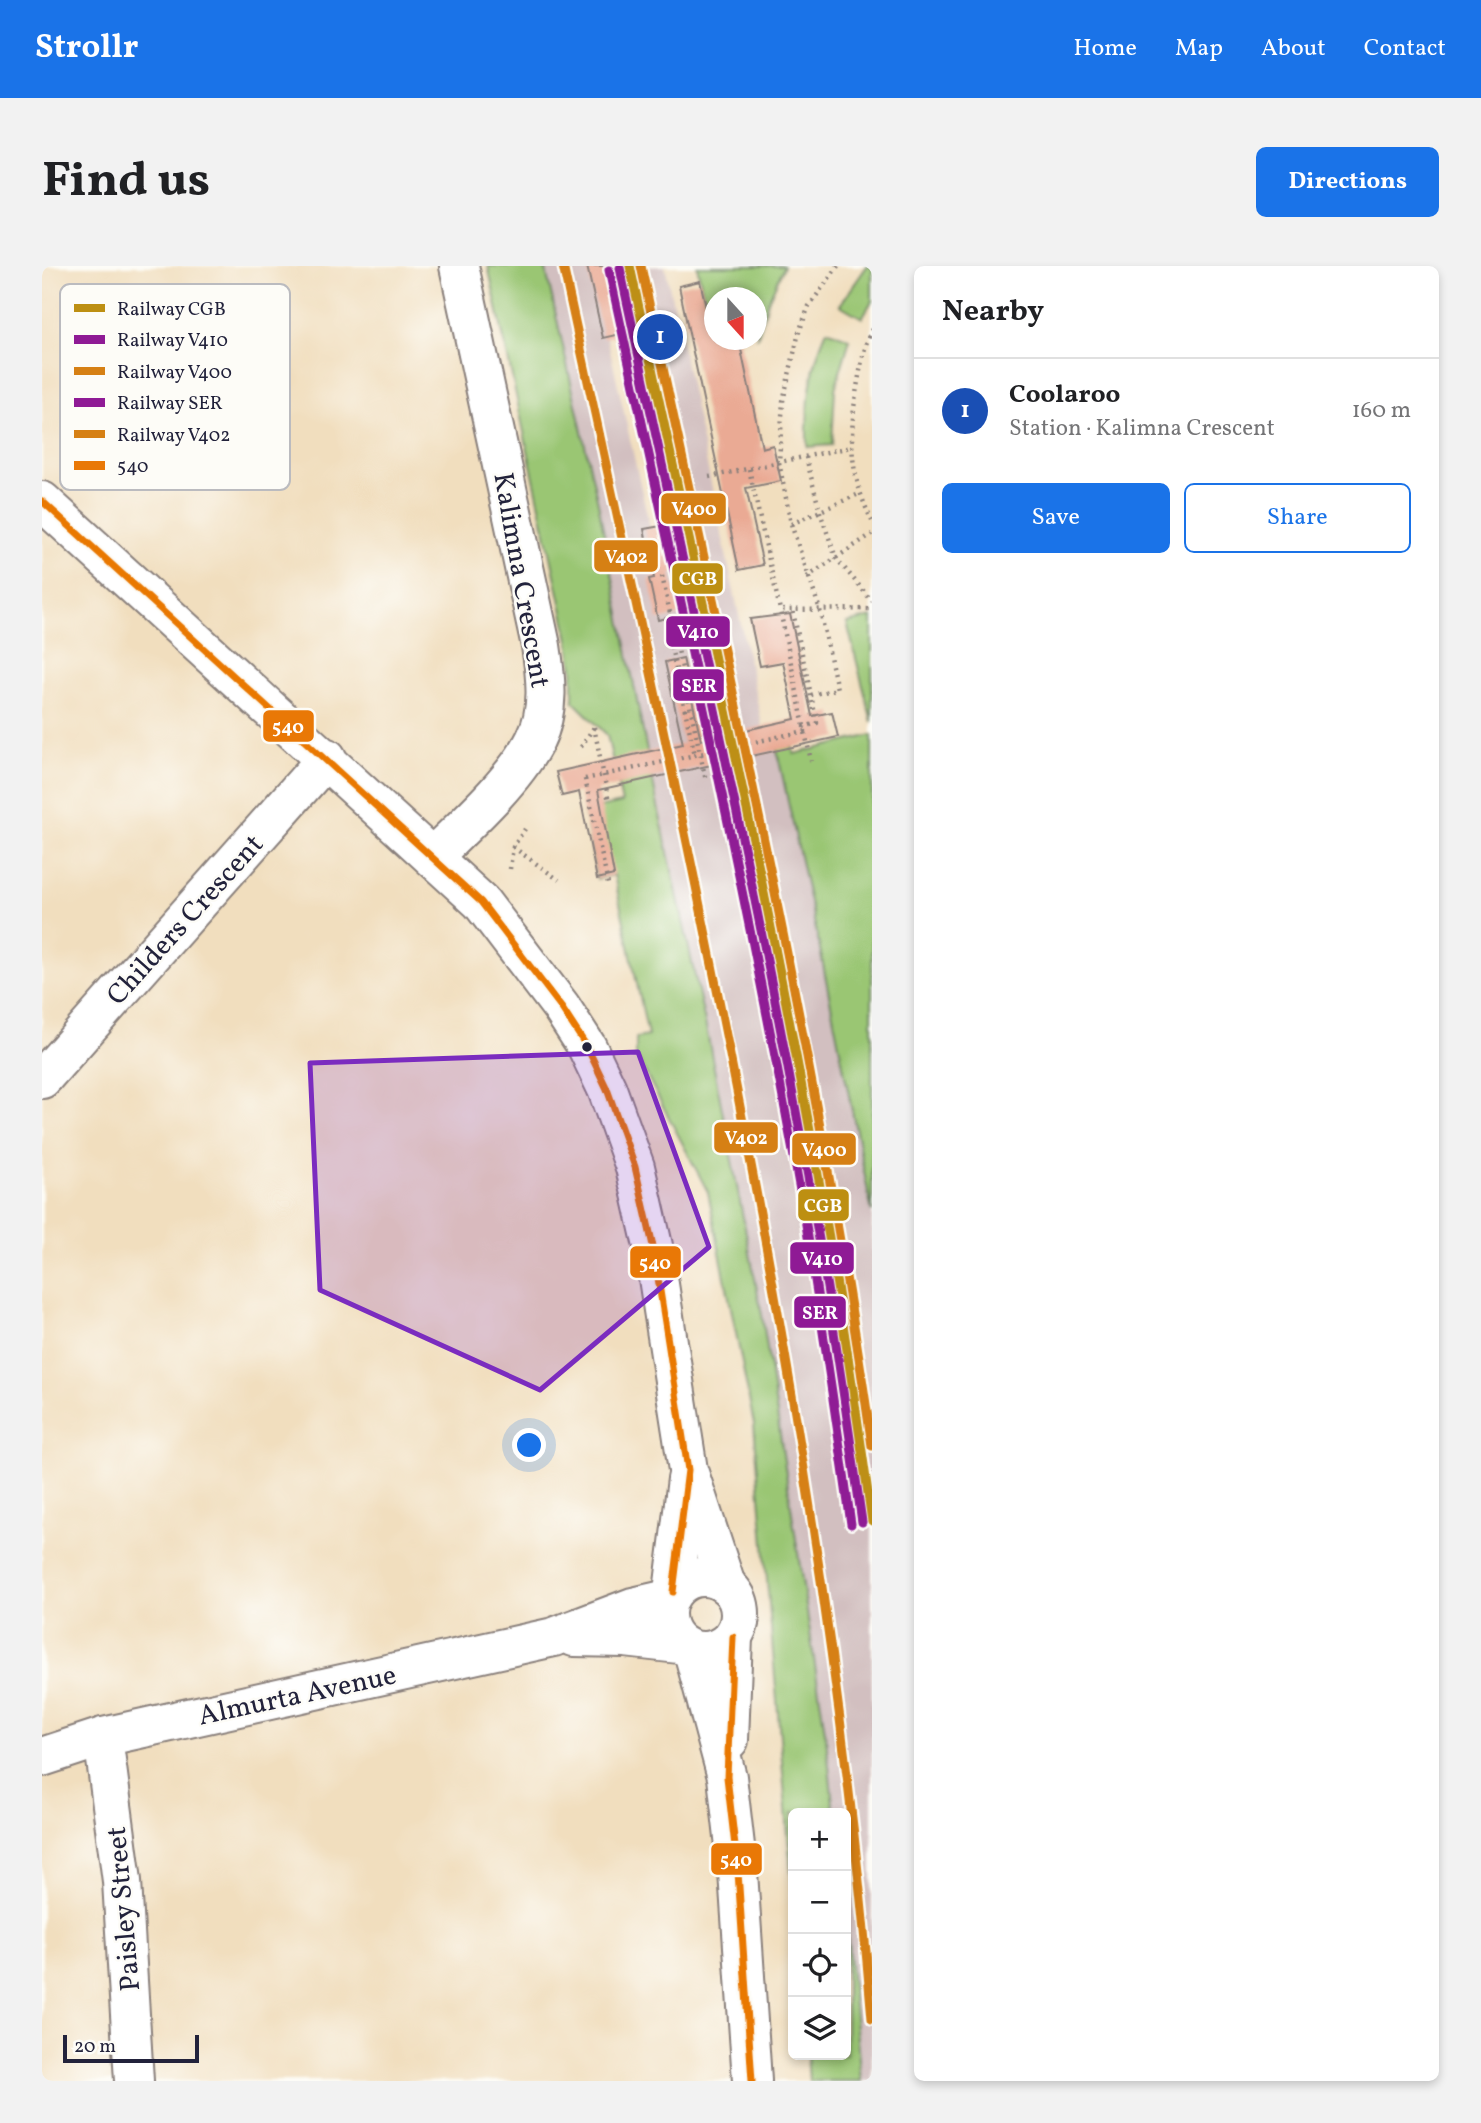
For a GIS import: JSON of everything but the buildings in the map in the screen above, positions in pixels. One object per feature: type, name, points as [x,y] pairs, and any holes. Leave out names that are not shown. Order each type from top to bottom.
[{"type":"street","name":"Kalimna Crescent","points":[[432,857],[521,764],[536,739],[544,712],[546,688],[541,646],[459,266]]},
{"type":"street","points":[[42,501],[327,758],[481,902],[529,964],[587,1048],[607,1089],[635,1167],[653,1247],[688,1470],[726,1585]]},
{"type":"street","name":"Childers Crescent","points":[[42,1079],[327,758]]},
{"type":"street","points":[[671,1595],[681,1584],[692,1578],[715,1579],[726,1585],[734,1593],[740,1615],[733,1637],[714,1650],[686,1647],[671,1635],[666,1623],[665,1611],[671,1595],[688,1470]]},
{"type":"street","name":"Almurta Avenue","points":[[42,1757],[103,1737],[554,1637],[671,1595]]},
{"type":"street","name":"Almurta Avenue","points":[[554,1637],[625,1638],[686,1647]]},
{"type":"street","points":[[733,1637],[727,1777],[738,1872],[752,2081]]},
{"type":"street","points":[[686,1647],[727,1777]]},
{"type":"street","name":"Paisley Street","points":[[103,1737],[122,1881],[134,2081]]},
{"type":"path","points":[[811,695],[837,689],[820,610],[791,524],[779,462],[783,401],[799,332],[809,306],[838,266]]},
{"type":"path","points":[[872,329],[861,366],[851,418],[851,447],[859,494],[872,521]]},
{"type":"path","points":[[709,477],[851,447]]},
{"type":"path","points":[[806,457],[820,512],[836,558],[872,601]]},
{"type":"path","points":[[749,469],[811,761],[804,727],[817,723],[793,612]]},
{"type":"path","points":[[791,524],[859,494]]},
{"type":"path","points":[[807,577],[872,534]]},
{"type":"path","points":[[662,576],[677,645],[706,781],[671,647],[677,645]]},
{"type":"path","points":[[780,610],[872,610]]},
{"type":"path","points":[[594,727],[610,802],[604,775]]},
{"type":"path","points":[[608,884],[585,779],[805,731]]},
{"type":"path","points":[[507,842],[559,880]]},
{"type":"path","points":[[509,875],[513,847]]},
{"type":"highlighted area","points":[[638,1052],[709,1247],[540,1390],[320,1290],[310,1063]]},
{"type":"shaded area","points":[[545,266],[587,266],[603,337],[607,337],[650,528],[654,578],[649,579],[659,620],[680,615],[671,574],[684,571],[619,266],[665,266],[765,738],[774,737],[818,939],[872,1212],[872,2081],[861,2081],[851,1975],[851,1808],[833,1808],[826,1738],[762,1315],[706,1027]]},
{"type":"green space","points":[[488,266],[545,266],[598,503],[656,797],[706,1027],[762,1315],[826,1738],[833,1808],[788,1808],[788,1834],[754,1424],[708,1192],[636,1055],[636,1038],[648,1036],[614,875],[597,879],[584,811],[622,803],[607,735],[573,701],[569,640]]},
{"type":"green space","points":[[697,266],[784,266],[767,304],[767,287],[704,287],[704,297]]},
{"type":"green space","points":[[867,266],[872,266],[872,301],[862,318],[840,305]]},
{"type":"green space","points":[[827,330],[850,339],[835,389],[832,445],[807,447],[810,387]]},
{"type":"green space","points":[[872,617],[872,722],[847,623]]},
{"type":"green space","points":[[789,733],[794,754],[872,735],[872,1212],[818,939],[774,737]]},
{"type":"green space","points":[[851,1975],[861,2081],[809,2081],[807,2060],[851,2060]]},
{"type":"rail line","name":"V402","points":[[563,266],[703,919],[786,1357],[821,1577],[850,1797],[872,2019]]},
{"type":"rail line","name":"CGB","points":[[630,266],[731,734],[802,1085],[830,1243],[872,1521]]},
{"type":"rail line","name":"V400","points":[[641,266],[767,854],[796,1002],[824,1149],[872,1446]]},
{"type":"rail line","name":"V410","points":[[620,268],[792,1087],[827,1284],[862,1522]]},
{"type":"rail line","name":"SER","points":[[609,270],[710,738],[781,1089],[816,1286],[851,1524]]},
{"type":"transit line","name":"540","points":[[42,501],[481,902],[561,1007],[587,1047],[607,1089],[635,1167],[653,1246],[688,1470],[673,1592]]},
{"type":"transit line","name":"540","points":[[733,1637],[727,1777],[738,1872],[752,2081]]},
{"type":"place","name":"Coolaroo","points":[[660,337]]}]
